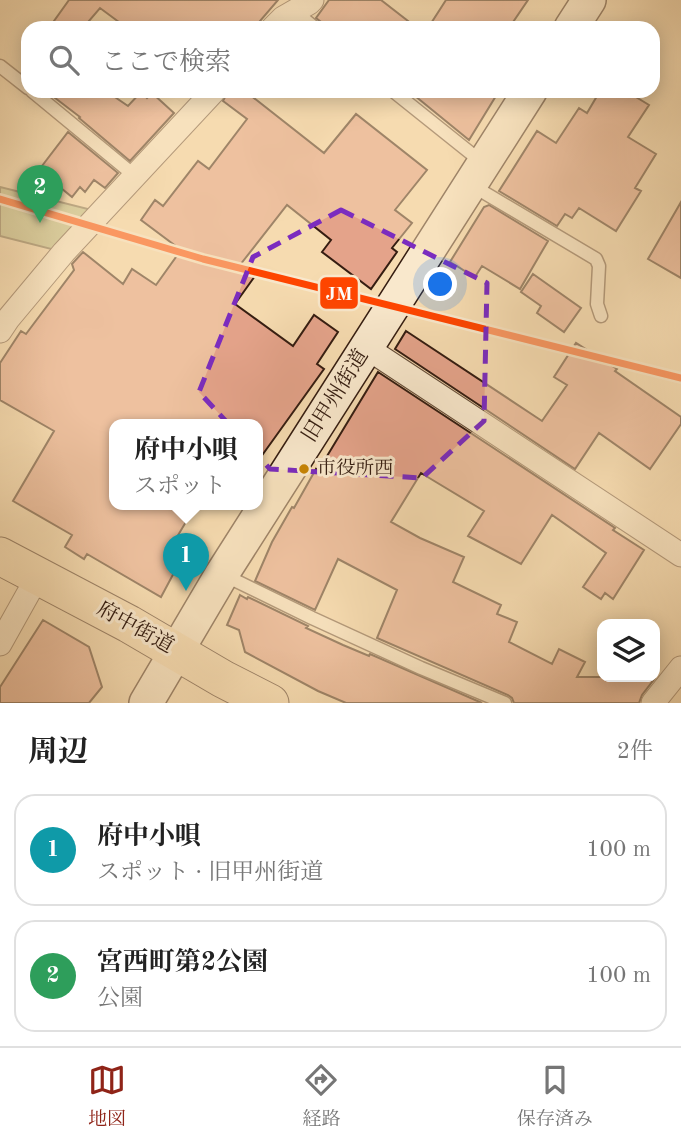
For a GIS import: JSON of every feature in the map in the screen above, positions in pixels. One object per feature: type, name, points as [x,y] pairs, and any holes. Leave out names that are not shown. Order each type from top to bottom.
[{"type":"main road","points":[[576,21],[589,0]]},
{"type":"main road","name":"旧甲州街道","points":[[146,703],[222,575],[525,98]]},
{"type":"main road","name":"府中街道","points":[[0,556],[130,624],[270,703]]},
{"type":"street","points":[[280,21],[303,6]]},
{"type":"street","points":[[0,331],[64,252],[207,98]]},
{"type":"street","points":[[367,348],[681,555]]},
{"type":"street","points":[[0,644],[38,576]]},
{"type":"street","points":[[653,703],[681,668]]},
{"type":"lane","points":[[0,66],[21,82]]},
{"type":"lane","points":[[41,98],[135,176]]},
{"type":"lane","points":[[400,98],[476,173],[596,259],[597,304],[601,316]]},
{"type":"lane","points":[[222,575],[421,668],[505,703]]},
{"type":"highlighted area","points":[[341,210],[487,283],[484,421],[422,478],[270,469],[199,392],[253,257]]},
{"type":"green space","points":[[0,187],[92,210],[55,250],[0,236]]},
{"type":"building","points":[[69,0],[278,0],[260,21],[118,21],[100,8],[89,21],[54,21]]},
{"type":"building","points":[[329,0],[381,0],[408,21],[320,21],[316,18]]},
{"type":"building","points":[[446,0],[528,0],[514,21],[432,21]]},
{"type":"building","points":[[55,98],[116,98],[128,106],[135,98],[158,98],[174,113],[130,161]]},
{"type":"building","points":[[224,98],[254,98],[324,153],[356,114],[427,170],[395,210],[412,223],[392,248],[397,252],[371,289],[322,252],[331,240],[287,205],[240,265],[255,276],[235,304],[293,346],[314,315],[338,332],[317,364],[324,369],[263,454],[263,419],[109,419],[109,510],[193,510],[171,547],[184,554],[161,597],[87,554],[84,559],[65,547],[72,535],[13,501],[54,431],[0,400],[0,363],[21,331],[26,334],[74,270],[72,264],[83,252],[123,284],[132,269],[156,285],[181,250],[141,220],[155,200],[163,206],[198,161],[209,169],[247,119],[223,101]]},
{"type":"building","points":[[418,98],[495,98],[469,140]]},
{"type":"building","points":[[596,98],[638,98],[649,105],[628,137],[656,154],[635,188],[641,191],[616,231],[579,208],[572,218],[565,214],[557,226],[499,191],[537,131],[556,143],[579,108],[587,113]]},
{"type":"building","points":[[68,132],[118,173],[105,188],[94,180],[85,192],[80,187],[72,197],[56,184],[49,193],[32,179]]},
{"type":"building","points":[[681,202],[681,278],[648,259]]},
{"type":"building","points":[[489,205],[548,241],[520,289],[482,266],[475,277],[450,262],[484,207]]},
{"type":"building","points":[[533,274],[581,308],[564,332],[537,313],[541,306],[521,292]]},
{"type":"building","points":[[406,331],[542,421],[567,385],[554,377],[576,343],[617,369],[615,371],[681,417],[681,424],[650,469],[599,433],[575,469],[395,349]]},
{"type":"building","points":[[378,372],[615,528],[613,530],[644,550],[613,599],[605,593],[601,599],[583,587],[606,553],[552,515],[521,564],[468,536],[484,511],[421,473],[391,522],[464,557],[453,582],[501,605],[497,614],[517,622],[509,642],[552,664],[559,649],[585,662],[577,677],[597,677],[597,682],[652,682],[639,703],[514,703],[508,695],[377,638],[397,590],[338,559],[315,610],[255,581],[272,542],[292,507],[294,508],[316,469],[318,471]]},
{"type":"building","points":[[240,595],[343,645],[482,703],[346,703],[318,691],[245,652],[239,630],[227,625]]},
{"type":"building","points":[[43,620],[89,647],[102,687],[89,703],[0,703],[0,687]]},
{"type":"transit line","name":"JM","points":[[0,199],[203,259],[681,378]]},
{"type":"place","name":"宮西町第2公園","points":[[40,223]]},
{"type":"place","name":"市役所西","points":[[304,469]]},
{"type":"place","name":"府中小唄","points":[[186,591]]}]
